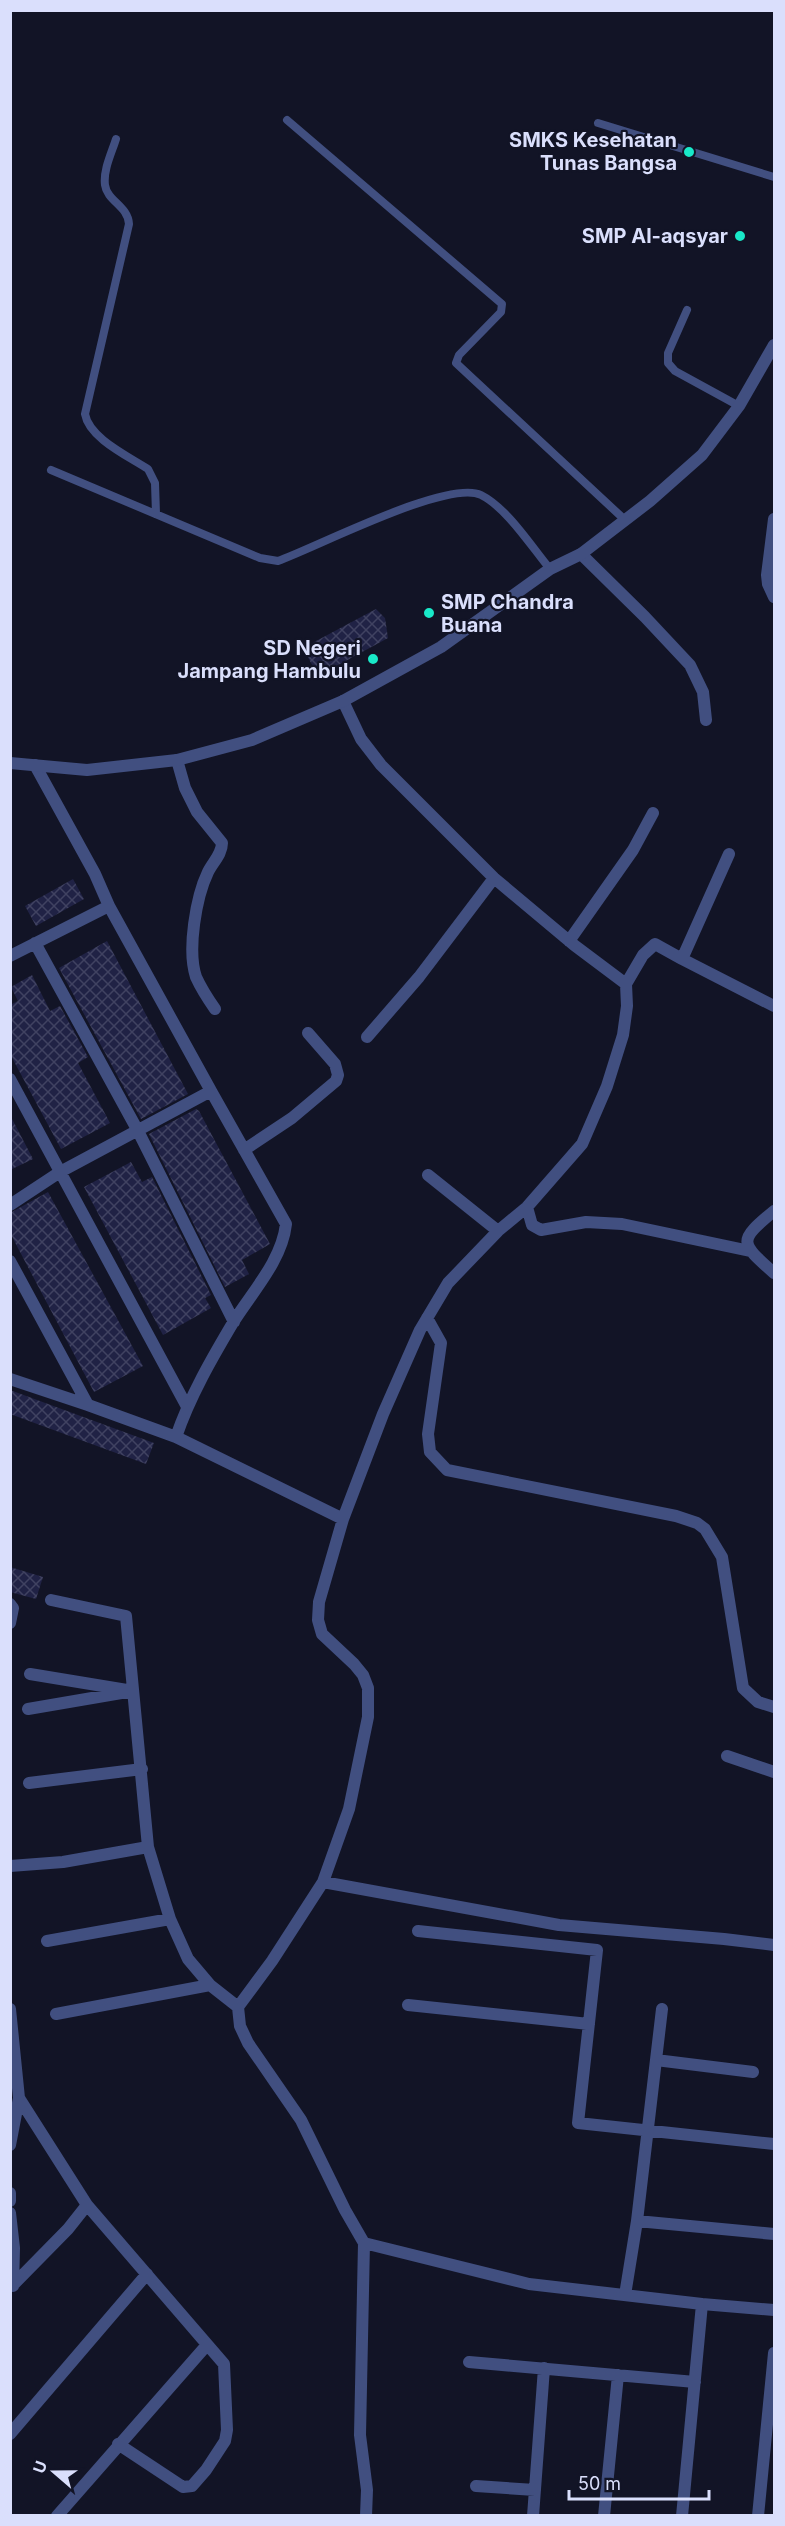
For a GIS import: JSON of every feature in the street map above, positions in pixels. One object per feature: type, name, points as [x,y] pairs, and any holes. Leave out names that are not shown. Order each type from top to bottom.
[{"type":"street","points":[[10,764],[87,770],[177,760],[252,740],[343,701],[441,647],[550,569],[581,554],[625,520],[702,455],[739,406],[774,345]]},
{"type":"street","points":[[774,519],[767,575],[774,597]]},
{"type":"street","points":[[581,554],[690,665],[703,692],[706,720]]},
{"type":"street","points":[[343,701],[370,752],[494,878],[569,941],[626,984]]},
{"type":"street","points":[[177,760],[185,788],[197,812],[222,843],[222,851],[208,872],[200,896],[195,919],[193,950],[196,976],[215,1009]]},
{"type":"street","points":[[35,765],[95,874],[109,906],[286,1224],[285,1238],[278,1253],[234,1322],[186,1406],[176,1437]]},
{"type":"street","points":[[569,941],[633,850],[653,813]]},
{"type":"street","points":[[682,958],[729,854]]},
{"type":"street","points":[[367,1037],[419,976],[494,878]]},
{"type":"street","points":[[10,956],[109,906]]},
{"type":"street","points":[[34,943],[138,1131],[234,1322]]},
{"type":"street","points":[[366,2516],[367,2490],[360,2435],[364,2243],[345,2210],[301,2120],[248,2043],[240,2026],[238,2007],[260,1978],[323,1882],[349,1809],[368,1717],[368,1688],[363,1675],[322,1634],[318,1620],[319,1602],[343,1519],[383,1414],[427,1318],[448,1283],[498,1231],[527,1208],[582,1144],[607,1086],[623,1035],[627,1006],[626,984],[643,955],[655,944],[774,1006]]},
{"type":"street","points":[[244,1150],[292,1118],[336,1081],[338,1075],[335,1064],[308,1033]]},
{"type":"street","points":[[10,1079],[186,1406]]},
{"type":"street","points":[[10,1205],[60,1172],[211,1091]]},
{"type":"street","points":[[428,1176],[498,1231]]},
{"type":"street","points":[[527,1208],[532,1225],[542,1230],[586,1222],[622,1224],[750,1251]]},
{"type":"street","points":[[774,1211],[750,1231],[746,1241],[750,1251],[774,1273]]},
{"type":"street","points":[[10,1261],[88,1404]]},
{"type":"street","points":[[427,1318],[441,1344],[428,1434],[430,1452],[447,1470],[676,1516],[705,1529],[722,1557],[743,1688],[758,1702],[774,1707]]},
{"type":"street","points":[[10,1378],[176,1437],[343,1519]]},
{"type":"street","points":[[51,1600],[126,1616],[148,1847],[171,1919],[188,1959],[210,1985],[238,2007]]},
{"type":"street","points":[[10,1604],[13,1608],[10,1623]]},
{"type":"street","points":[[30,1674],[133,1691]]},
{"type":"street","points":[[28,1709],[133,1691]]},
{"type":"street","points":[[727,1756],[774,1772]]},
{"type":"street","points":[[29,1783],[142,1769]]},
{"type":"street","points":[[10,1866],[63,1862],[148,1847]]},
{"type":"street","points":[[323,1882],[559,1925],[724,1938],[774,1945]]},
{"type":"street","points":[[47,1941],[171,1919]]},
{"type":"street","points":[[418,1931],[597,1950],[578,2123],[774,2144]]},
{"type":"street","points":[[56,2014],[210,1985]]},
{"type":"street","points":[[408,2005],[589,2024]]},
{"type":"street","points":[[625,2295],[637,2221],[662,2008]]},
{"type":"street","points":[[10,2009],[19,2098],[10,2145]]},
{"type":"street","points":[[656,2060],[753,2072]]},
{"type":"street","points":[[19,2098],[87,2205],[206,2346],[224,2364],[227,2430],[225,2441],[206,2470],[192,2486],[183,2487],[118,2444]]},
{"type":"street","points":[[10,2193],[10,2201]]},
{"type":"street","points":[[12,2287],[68,2229],[87,2205]]},
{"type":"street","points":[[10,2213],[14,2248],[12,2287]]},
{"type":"street","points":[[637,2221],[774,2234]]},
{"type":"street","points":[[364,2243],[529,2284],[774,2310]]},
{"type":"street","points":[[10,2434],[147,2274]]},
{"type":"street","points":[[682,2516],[702,2304]]},
{"type":"street","points":[[57,2516],[206,2346]]},
{"type":"street","points":[[758,2516],[774,2353]]},
{"type":"street","points":[[469,2362],[695,2382]]},
{"type":"street","points":[[533,2516],[544,2368]]},
{"type":"street","points":[[604,2516],[618,2375]]},
{"type":"street","points":[[476,2486],[535,2490]]},
{"type":"lane","points":[[288,120],[502,304],[501,312],[459,355],[456,363],[625,520]]},
{"type":"lane","points":[[598,123],[774,177]]},
{"type":"lane","points":[[116,138],[105,184],[107,192],[127,213],[129,224],[85,414],[94,433],[148,469],[153,475],[156,514]]},
{"type":"lane","points":[[687,310],[668,352],[668,363],[675,371],[739,406]]},
{"type":"lane","points":[[51,470],[260,558],[278,561],[417,502],[467,492],[479,494],[492,502],[550,569]]},
{"type":"building","points":[[376,609],[385,618],[388,638],[318,676],[303,648]]},
{"type":"building","points":[[73,879],[84,899],[36,926],[25,906]]},
{"type":"building","points":[[107,941],[188,1094],[141,1119],[59,968]]},
{"type":"building","points":[[32,975],[50,1011],[60,1006],[88,1057],[78,1063],[110,1123],[61,1149],[10,1054],[10,1005],[18,1001],[11,987]]},
{"type":"building","points":[[196,1109],[270,1244],[242,1260],[249,1274],[225,1287],[149,1134]]},
{"type":"building","points":[[10,1115],[33,1159],[10,1170]]},
{"type":"building","points":[[131,1162],[142,1182],[152,1177],[211,1295],[205,1298],[211,1308],[163,1335],[84,1187]]},
{"type":"building","points":[[48,1192],[143,1366],[94,1392],[10,1233],[10,1213]]},
{"type":"building","points":[[10,1390],[154,1443],[146,1464],[10,1414]]},
{"type":"building","points":[[10,1567],[43,1577],[36,1599],[10,1592]]},
{"type":"place","name":"SMKS Kesehatan Tunas Bangsa","points":[[689,152]]},
{"type":"place","name":"SMP Al-aqsyar","points":[[740,236]]},
{"type":"place","name":"SMP Chandra Buana","points":[[429,613]]},
{"type":"place","name":"SD Negeri Jampang Hambulu","points":[[373,659]]}]
